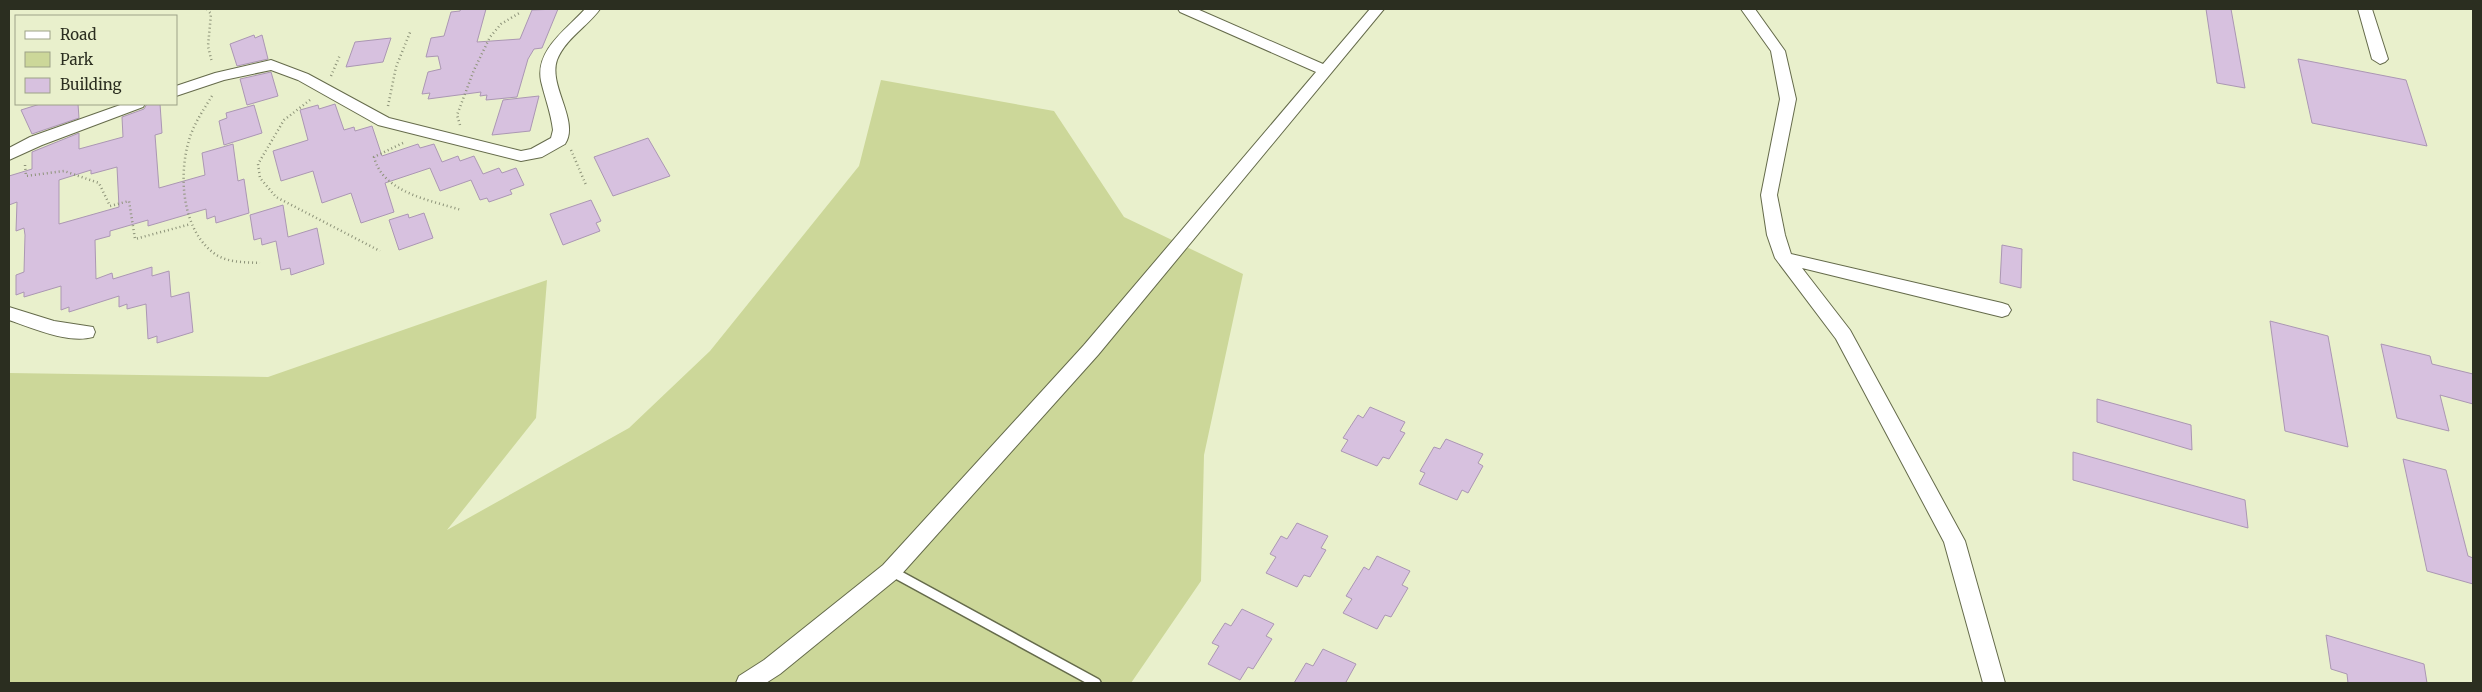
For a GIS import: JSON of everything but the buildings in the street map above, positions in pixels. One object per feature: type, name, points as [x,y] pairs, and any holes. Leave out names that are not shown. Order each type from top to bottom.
[{"type":"street","points":[[178,90],[220,76],[270,65],[283,68],[384,122],[521,156],[536,153],[559,140],[562,130],[548,74],[549,62],[554,52],[593,9]]},
{"type":"street","points":[[1185,9],[1325,70]]},
{"type":"street","points":[[747,683],[772,667],[891,571],[1091,350],[1377,9]]},
{"type":"street","points":[[1748,9],[1778,51],[1788,98],[1770,194],[1776,235],[1784,258],[1843,335],[1954,541],[1994,683]]},
{"type":"street","points":[[2364,9],[2380,59]]},
{"type":"street","points":[[16,151],[134,105]]},
{"type":"street","points":[[1784,258],[2002,310]]},
{"type":"street","points":[[9,313],[53,328],[86,332]]},
{"type":"lane","points":[[891,571],[1096,683]]},
{"type":"path","points":[[207,9],[211,14],[212,25],[208,46],[209,58],[220,76],[189,143],[184,178],[191,224],[196,236],[222,259],[246,264],[260,263]]},
{"type":"path","points":[[470,144],[471,140],[461,127],[457,116],[474,70],[490,37],[500,24],[521,12]]},
{"type":"path","points":[[384,122],[389,116],[391,79],[400,50],[411,30]]},
{"type":"path","points":[[340,54],[325,90],[291,112],[284,120],[258,164],[257,171],[263,185],[276,197],[380,251]]},
{"type":"path","points":[[423,133],[374,157],[374,163],[380,175],[394,187],[461,210]]},
{"type":"path","points":[[559,140],[568,141],[586,185]]},
{"type":"path","points":[[16,151],[26,176],[57,169],[70,170],[98,183],[110,206],[129,201],[135,239],[191,224]]},
{"type":"green space","points":[[881,80],[1054,111],[1124,217],[1243,274],[1204,455],[1201,581],[1131,683],[9,683],[9,373],[268,377],[547,280],[536,418],[447,530],[629,428],[710,351],[859,166]]}]
